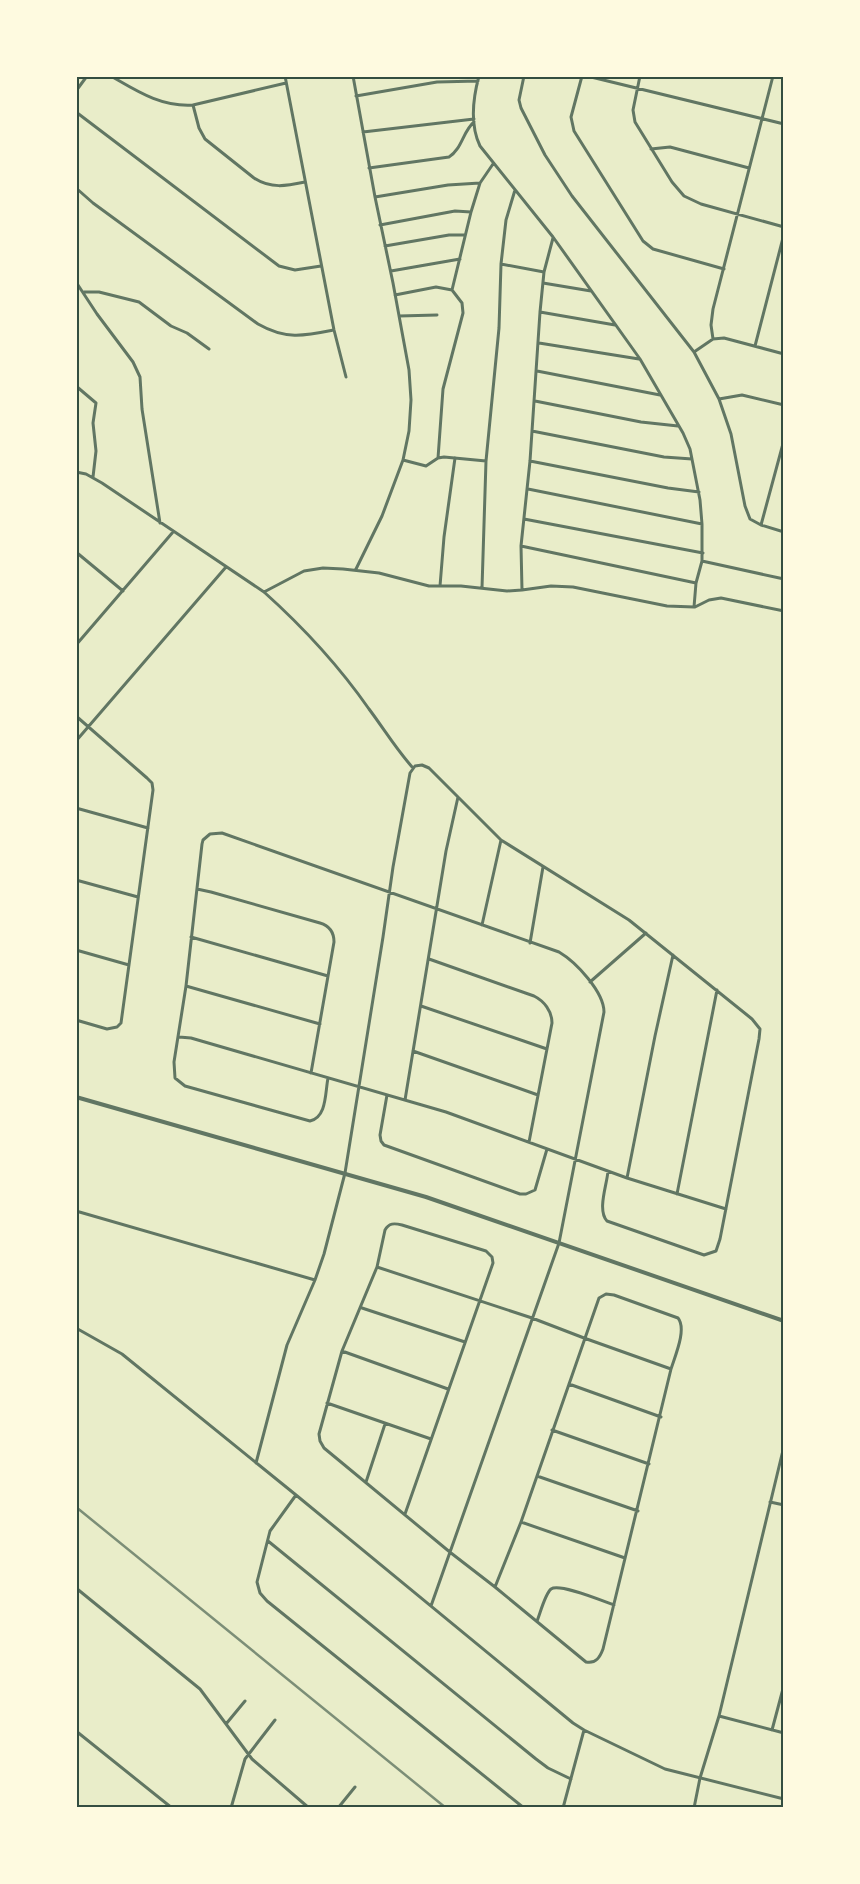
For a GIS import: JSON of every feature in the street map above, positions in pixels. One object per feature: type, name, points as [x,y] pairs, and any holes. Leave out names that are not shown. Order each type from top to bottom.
[{"type":"street","points":[[76,91],[87,76]]},
{"type":"street","points":[[110,76],[169,105],[192,105],[286,83]]},
{"type":"street","points":[[285,76],[321,266],[346,377]]},
{"type":"street","points":[[353,76],[409,370],[411,400],[409,431],[403,460],[382,516],[356,570]]},
{"type":"street","points":[[479,76],[474,120],[477,138],[493,164],[553,237],[640,359],[686,440],[699,492],[702,524],[703,553],[696,583],[694,607]]},
{"type":"street","points":[[524,76],[519,100],[521,108],[545,155],[577,202],[694,352],[719,399],[731,434],[750,519],[784,532]]},
{"type":"street","points":[[582,76],[571,117],[574,130],[639,235],[648,246],[654,249],[724,269]]},
{"type":"street","points":[[587,76],[784,124]]},
{"type":"street","points":[[640,76],[633,115],[651,149],[672,182],[684,196],[701,204],[784,227]]},
{"type":"street","points":[[713,339],[711,317],[772,76]]},
{"type":"street","points":[[356,96],[437,82],[478,82]]},
{"type":"street","points":[[192,105],[199,128],[205,139],[262,184],[277,186],[305,182]]},
{"type":"street","points":[[76,112],[279,266],[295,270],[321,266]]},
{"type":"street","points":[[363,132],[474,120]]},
{"type":"street","points":[[369,168],[450,156],[455,153],[474,120]]},
{"type":"street","points":[[651,149],[670,147],[749,168]]},
{"type":"street","points":[[452,290],[480,183],[493,164]]},
{"type":"street","points":[[375,197],[448,185],[480,183]]},
{"type":"street","points":[[76,188],[93,203],[270,331],[293,336],[334,330]]},
{"type":"street","points":[[482,588],[486,461],[499,328],[501,264],[506,220],[515,189]]},
{"type":"street","points":[[380,225],[455,211],[471,212]]},
{"type":"street","points":[[755,346],[784,234]]},
{"type":"street","points":[[385,246],[449,235],[465,235]]},
{"type":"street","points":[[522,590],[521,546],[528,489],[540,312],[544,272],[553,237]]},
{"type":"street","points":[[391,270],[460,259]]},
{"type":"street","points":[[501,264],[544,272]]},
{"type":"street","points":[[76,282],[133,362],[140,377],[142,409],[160,522]]},
{"type":"street","points":[[543,283],[592,291]]},
{"type":"street","points":[[395,295],[436,287],[452,290],[462,303],[463,313],[443,389],[438,458]]},
{"type":"street","points":[[83,292],[99,292],[140,302],[171,326],[187,333],[209,349]]},
{"type":"street","points":[[540,312],[615,325]]},
{"type":"street","points":[[399,316],[437,314]]},
{"type":"street","points":[[694,352],[713,339],[724,338],[784,354]]},
{"type":"street","points":[[539,343],[640,359]]},
{"type":"street","points":[[537,372],[660,395]]},
{"type":"street","points":[[76,386],[96,403],[93,422],[96,451],[92,477]]},
{"type":"street","points":[[719,399],[742,395],[784,405]]},
{"type":"street","points":[[535,401],[641,422],[679,426]]},
{"type":"street","points":[[532,431],[664,457],[692,459]]},
{"type":"street","points":[[762,525],[784,440]]},
{"type":"street","points":[[403,460],[426,466],[438,458],[486,461]]},
{"type":"street","points":[[440,586],[444,537],[455,458]]},
{"type":"street","points":[[530,461],[668,488],[699,492]]},
{"type":"street","points":[[76,472],[92,477],[160,522],[264,592],[288,613],[369,708],[398,752],[412,768]]},
{"type":"street","points":[[528,489],[702,524]]},
{"type":"street","points":[[524,519],[703,553]]},
{"type":"street","points":[[76,646],[173,532]]},
{"type":"street","points":[[521,546],[696,583]]},
{"type":"street","points":[[76,552],[123,591]]},
{"type":"street","points":[[702,561],[784,579]]},
{"type":"street","points":[[76,741],[226,567]]},
{"type":"street","points":[[264,592],[304,571],[323,568],[379,573],[429,586],[507,591],[551,586],[573,587],[667,606],[694,607],[709,600],[721,598],[784,611]]},
{"type":"street","points":[[76,716],[148,778],[152,783],[153,794],[123,1016],[117,1027],[107,1029],[76,1020]]},
{"type":"street","points":[[412,768],[419,765],[425,766],[501,840],[629,920],[717,990],[759,1027],[760,1032],[720,1240],[718,1248],[713,1253],[704,1256],[607,1221],[604,1217],[603,1209],[608,1171]]},
{"type":"street","points":[[256,1463],[287,1345],[324,1254],[345,1174],[390,892],[412,768]]},
{"type":"street","points":[[406,1100],[446,851],[458,797]]},
{"type":"street","points":[[76,808],[148,828]]},
{"type":"street","points":[[328,1078],[322,1113],[318,1118],[310,1121],[185,1086],[177,1082],[173,1074],[186,986],[202,844],[206,836],[214,832],[222,833],[559,952],[570,959],[602,998],[604,1012],[560,1243],[431,1606]]},
{"type":"street","points":[[482,925],[501,840]]},
{"type":"street","points":[[530,943],[543,866]]},
{"type":"street","points":[[76,880],[138,897]]},
{"type":"street","points":[[196,890],[211,892],[328,926],[334,935],[311,1073]]},
{"type":"street","points":[[590,982],[646,933]]},
{"type":"street","points":[[191,937],[328,976]]},
{"type":"street","points":[[76,950],[129,965]]},
{"type":"street","points":[[628,1178],[655,1036],[673,955]]},
{"type":"street","points":[[430,959],[539,999],[552,1016],[529,1142]]},
{"type":"street","points":[[186,986],[320,1024]]},
{"type":"street","points":[[677,1194],[717,990]]},
{"type":"street","points":[[421,1006],[547,1049]]},
{"type":"street","points":[[179,1037],[190,1038],[446,1112],[628,1178],[726,1209]]},
{"type":"street","points":[[413,1051],[538,1095]]},
{"type":"street","points":[[387,1095],[380,1135],[384,1145],[520,1194],[526,1194],[535,1190],[546,1149]]},
{"type":"street","points":[[76,1097],[426,1197],[784,1321]]},
{"type":"street","points":[[76,1210],[315,1280]]},
{"type":"street","points":[[405,1514],[493,1263],[490,1253],[480,1248],[402,1225],[393,1224],[386,1227],[378,1267],[342,1352],[327,1403],[319,1437],[324,1448],[450,1553],[495,1587],[581,1658],[590,1662],[597,1660],[600,1655],[614,1605],[661,1418],[671,1369],[682,1333],[682,1323],[678,1318],[614,1295],[606,1294],[596,1302],[521,1522],[495,1587]]},
{"type":"street","points":[[378,1267],[481,1300],[671,1369]]},
{"type":"street","points":[[362,1308],[465,1342]]},
{"type":"street","points":[[76,1328],[122,1354],[561,1714],[584,1730],[665,1769],[784,1799]]},
{"type":"street","points":[[342,1352],[448,1389]]},
{"type":"street","points":[[568,1384],[661,1418]]},
{"type":"street","points":[[327,1403],[431,1439]]},
{"type":"street","points":[[366,1482],[385,1424]]},
{"type":"street","points":[[552,1430],[649,1464]]},
{"type":"street","points":[[694,1808],[700,1778],[719,1716],[784,1446]]},
{"type":"street","points":[[536,1476],[638,1511]]},
{"type":"street","points":[[296,1495],[273,1525],[258,1582],[258,1589],[263,1597],[394,1705],[524,1808]]},
{"type":"street","points":[[770,1502],[784,1505]]},
{"type":"street","points":[[521,1522],[625,1558]]},
{"type":"street","points":[[268,1541],[536,1759],[548,1768],[571,1779]]},
{"type":"street","points":[[76,1588],[200,1689],[248,1755],[309,1808]]},
{"type":"street","points":[[537,1621],[550,1591],[556,1588],[565,1588],[614,1605]]},
{"type":"street","points":[[772,1730],[784,1685]]},
{"type":"street","points":[[226,1724],[245,1701]]},
{"type":"street","points":[[719,1716],[784,1733]]},
{"type":"street","points":[[231,1808],[241,1770],[248,1755],[275,1720]]},
{"type":"street","points":[[563,1808],[584,1730]]},
{"type":"street","points":[[76,1731],[172,1808]]},
{"type":"street","points":[[338,1808],[355,1788]]},
{"type":"railway","points":[[76,1507],[446,1808]]}]
